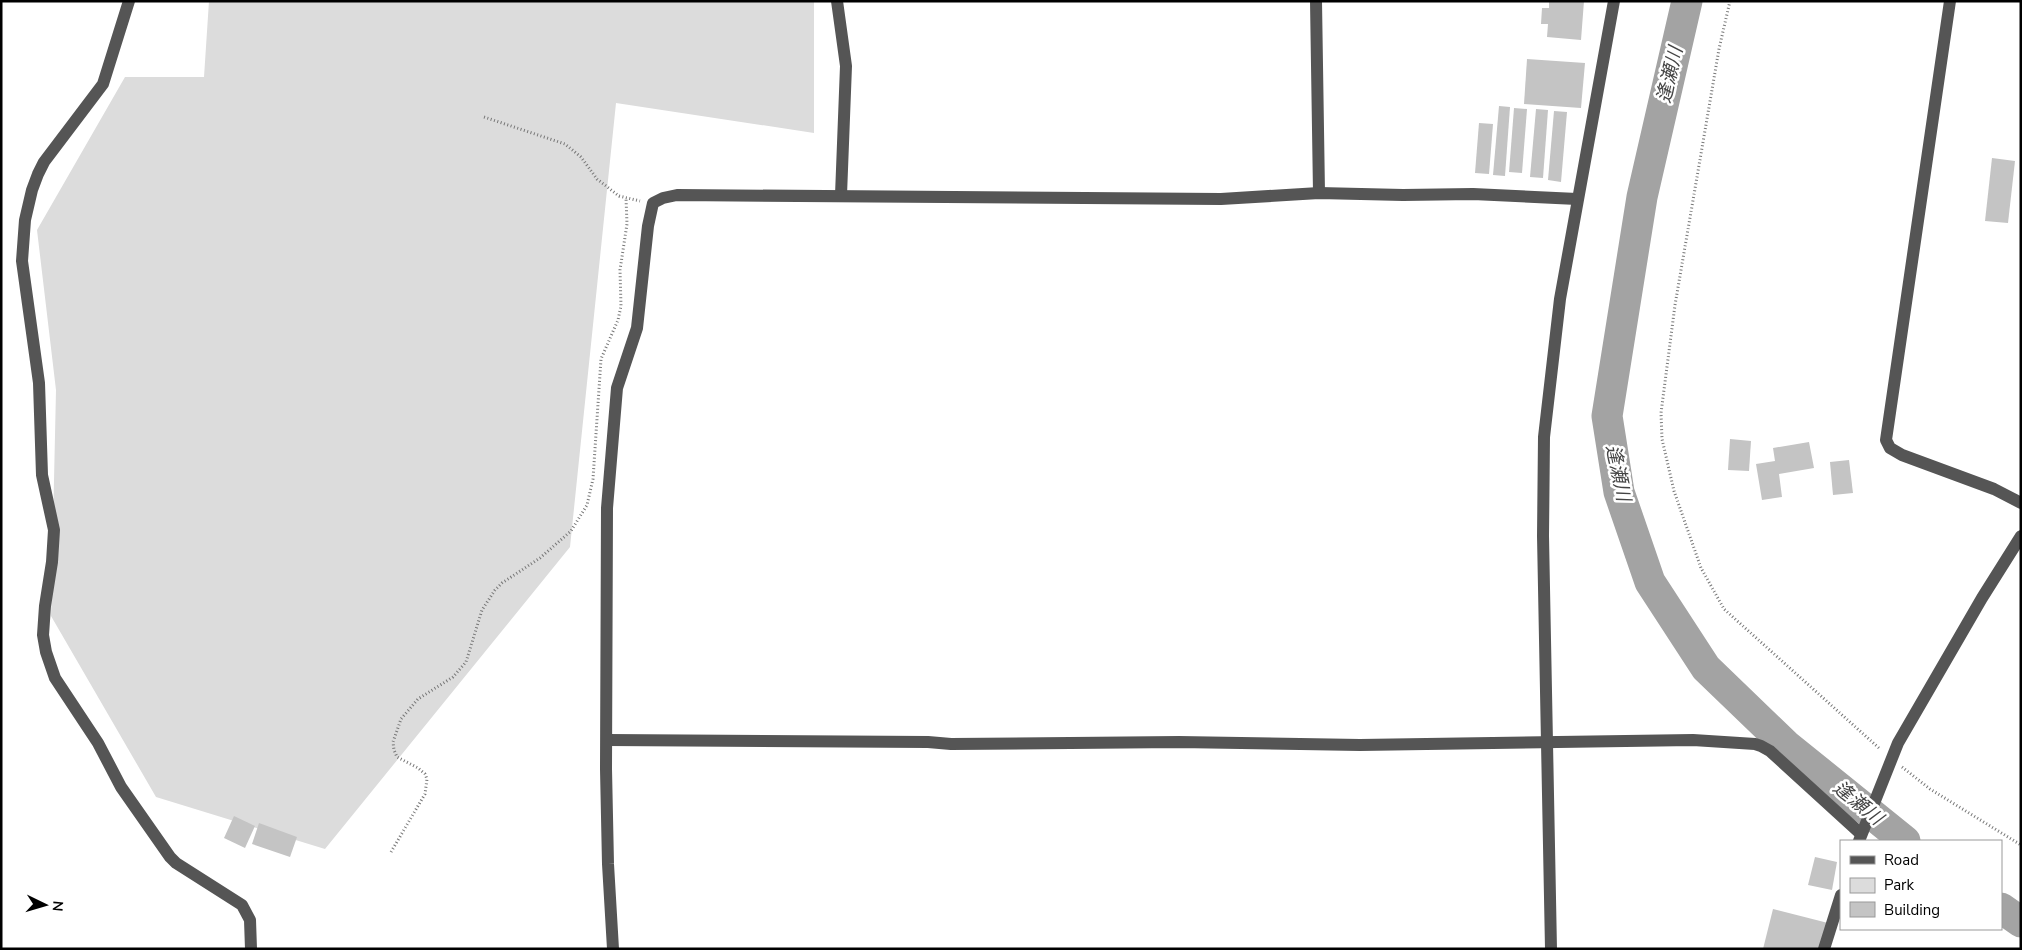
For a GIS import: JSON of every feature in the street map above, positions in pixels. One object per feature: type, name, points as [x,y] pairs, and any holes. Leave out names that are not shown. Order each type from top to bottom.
[{"type":"street","points":[[129,1],[103,84],[44,162],[32,190],[26,220],[22,261],[39,383],[42,475],[54,530],[43,635],[55,678],[98,743],[121,787],[176,863],[242,905],[250,920],[251,949]]},
{"type":"street","points":[[837,1],[846,66],[841,195]]},
{"type":"street","points":[[1316,1],[1319,193]]},
{"type":"street","points":[[1551,949],[1543,536],[1544,437],[1560,299],[1614,1]]},
{"type":"street","points":[[1950,1],[1886,440],[1890,448],[1902,455],[1994,489],[2021,504]]},
{"type":"street","points":[[613,949],[608,864],[607,508],[617,388],[637,328],[648,226],[653,203],[663,198],[677,195],[1221,199],[1319,193],[1473,194],[1577,199]]},
{"type":"street","points":[[607,740],[928,742],[951,744],[1178,742],[1360,745],[1693,740],[1761,746],[1860,838],[1898,743],[1982,598],[2021,536]]},
{"type":"street","points":[[1824,949],[1840,897]]},
{"type":"path","points":[[1730,1],[1719,50],[1675,305],[1661,413],[1662,439],[1674,491],[1701,568],[1724,609],[1890,762],[2021,845]]},
{"type":"path","points":[[484,117],[565,144],[581,157],[597,179],[618,196],[653,203]]},
{"type":"path","points":[[391,852],[425,794],[427,779],[425,774],[418,768],[397,757],[393,742],[401,719],[418,699],[453,677],[466,662],[482,610],[495,590],[502,582],[540,558],[571,532],[587,505],[592,479],[601,358],[618,320],[621,306],[620,270],[627,224],[626,198]]},
{"type":"green space","points":[[209,1],[814,1],[814,133],[616,103],[570,547],[325,849],[156,797],[51,616],[56,390],[37,230],[125,77],[204,77]]},
{"type":"building","points":[[1549,1],[1584,1],[1581,40],[1547,37],[1548,24],[1541,24],[1542,8],[1549,8]]},
{"type":"building","points":[[1527,59],[1585,63],[1581,108],[1524,104]]},
{"type":"building","points":[[1499,106],[1510,107],[1505,176],[1493,175]]},
{"type":"building","points":[[1514,108],[1527,109],[1522,173],[1509,172]]},
{"type":"building","points":[[1536,109],[1548,110],[1543,178],[1530,177]]},
{"type":"building","points":[[1554,111],[1567,112],[1561,182],[1548,180]]},
{"type":"building","points":[[1479,123],[1493,124],[1489,174],[1475,173]]},
{"type":"building","points":[[1992,158],[2015,161],[2008,223],[1985,221]]},
{"type":"building","points":[[1730,439],[1751,441],[1749,471],[1728,470]]},
{"type":"building","points":[[1809,442],[1814,468],[1779,474],[1782,497],[1762,500],[1756,464],[1775,461],[1773,448]]},
{"type":"building","points":[[1849,460],[1853,493],[1833,495],[1830,462]]},
{"type":"building","points":[[234,816],[255,826],[245,848],[224,838]]},
{"type":"building","points":[[259,823],[297,837],[290,857],[252,844]]},
{"type":"building","points":[[1815,857],[1837,862],[1832,890],[1808,885]]},
{"type":"building","points":[[1773,909],[1828,923],[1822,949],[1763,949]]},
{"type":"waterway","name":"逢瀬川","points":[[1687,1],[1642,197],[1607,416],[1619,492],[1650,582],[1706,668],[1786,745],[1904,840]]},
{"type":"waterway","name":"逢瀬川","points":[[2002,909],[2021,922]]}]
